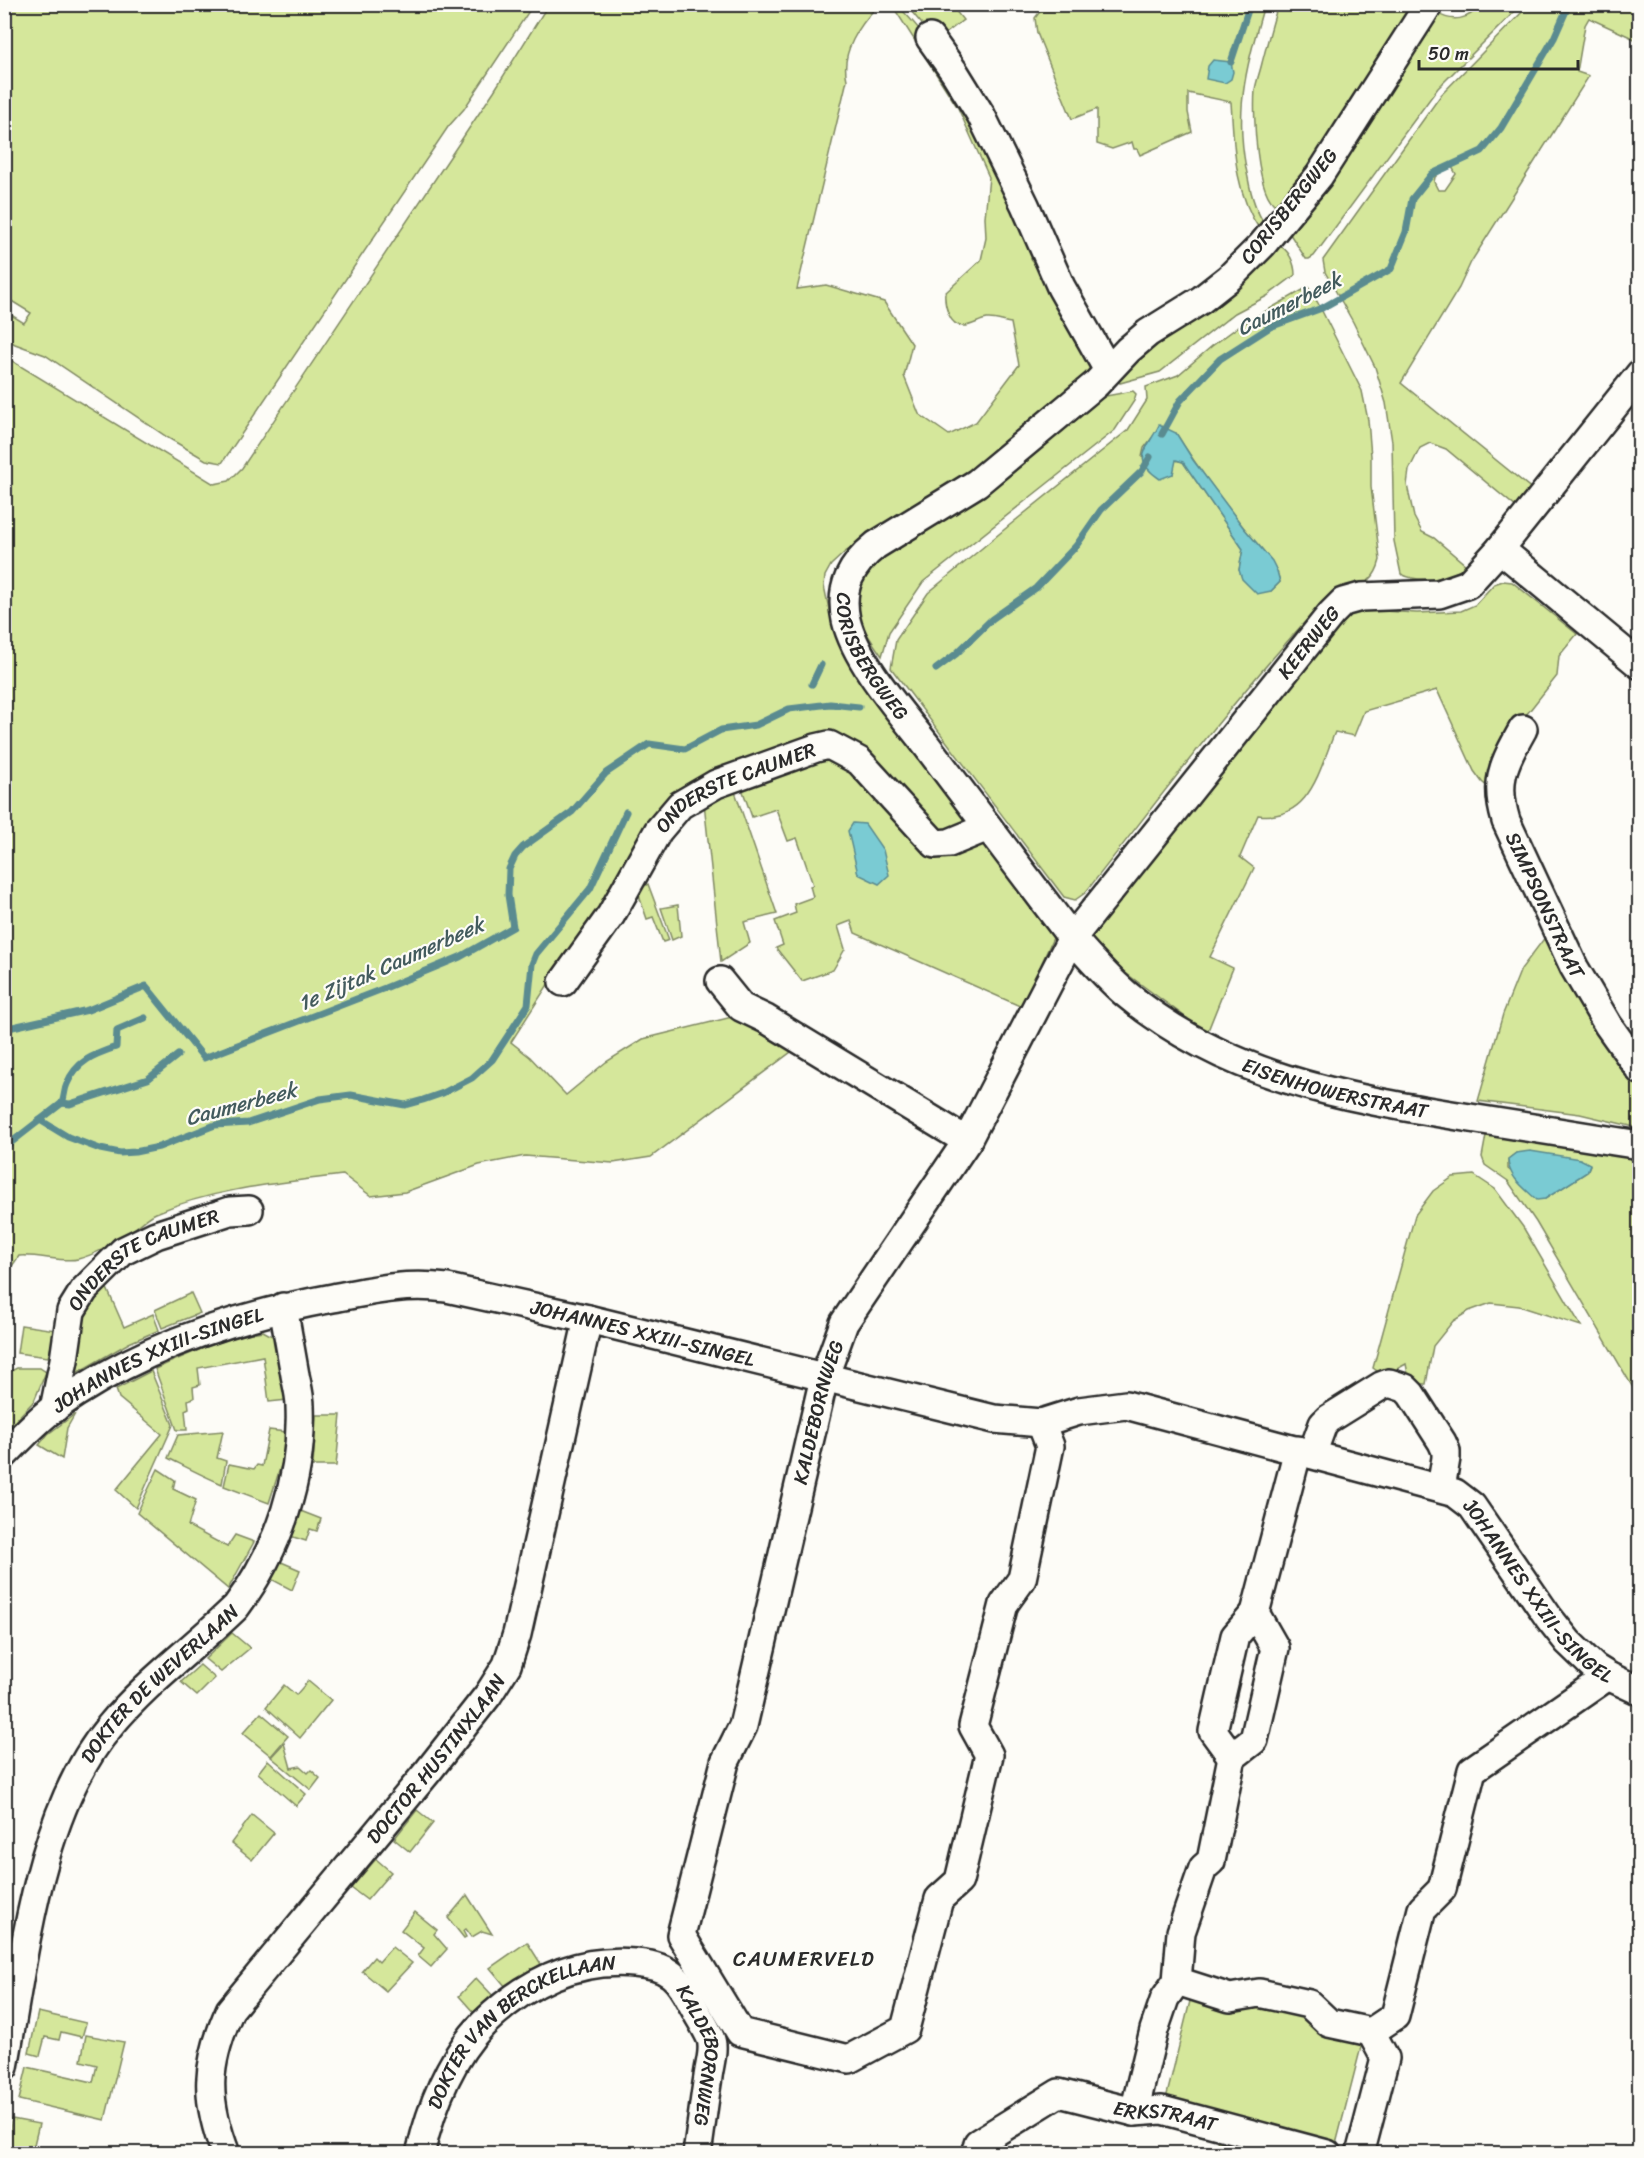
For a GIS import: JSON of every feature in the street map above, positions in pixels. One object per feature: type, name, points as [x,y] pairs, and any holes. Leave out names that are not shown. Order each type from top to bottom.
[{"type":"street","name":"CORISBERGWEG","points":[[1072,938],[887,693],[858,651],[846,618],[846,586],[851,572],[861,557],[876,545],[977,483],[1096,384],[1128,350],[1148,333],[1201,300],[1229,278],[1262,245],[1319,176],[1429,4]]},
{"type":"street","points":[[930,38],[981,115],[1025,205],[1061,287],[1108,370]]},
{"type":"street","name":"KEERWEG","points":[[1072,938],[1343,602],[1361,597],[1439,594],[1457,590],[1468,584],[1500,549],[1640,374]]},
{"type":"street","points":[[1500,549],[1640,665]]},
{"type":"street","name":"SIMPSONSTRAAT","points":[[1523,729],[1508,757],[1501,780],[1500,802],[1506,821],[1574,968],[1608,1025],[1640,1070]]},
{"type":"street","name":"ONDERSTE CAUMER","points":[[562,982],[611,915],[658,831],[680,806],[716,784],[829,745],[859,761],[935,844],[949,843],[988,827]]},
{"type":"street","name":"KALDEBORNWEG","points":[[1041,1422],[1050,1446],[1022,1580],[1004,1604],[973,1726],[989,1755],[960,1881],[939,1899],[905,2029],[849,2059],[740,2032],[681,1935],[725,1762],[743,1726],[824,1378],[844,1323],[967,1141],[1072,938]]},
{"type":"street","name":"EISENHOWERSTRAAT","points":[[1072,938],[1095,965],[1126,994],[1161,1019],[1200,1044],[1245,1065],[1286,1080],[1383,1104],[1640,1145]]},
{"type":"street","points":[[720,981],[741,1007],[766,1019],[967,1141]]},
{"type":"street","name":"ONDERSTE CAUMER","points":[[54,1409],[71,1311],[84,1290],[123,1251],[148,1239],[230,1211],[249,1210]]},
{"type":"street","name":"JOHANNES XXIII-SINGEL","points":[[4,1455],[54,1409],[131,1362],[207,1330],[283,1307],[398,1286],[447,1288],[588,1319],[994,1419],[1041,1422],[1078,1411],[1126,1405],[1441,1488],[1455,1493],[1472,1506],[1568,1642],[1608,1677],[1640,1691]]},
{"type":"street","name":"DOKTER DE WEVERLAAN","points":[[4,2067],[43,1871],[60,1816],[80,1771],[109,1727],[129,1705],[236,1607],[267,1556],[288,1507],[300,1455],[300,1404],[283,1307]]},
{"type":"street","name":"DOCTOR HUSTINXLAAN","points":[[226,2154],[212,2110],[210,2084],[213,2056],[230,2010],[429,1770],[488,1695],[507,1665],[517,1634],[588,1319]]},
{"type":"street","name":"JOHANNES XXIII-SINGEL","points":[[1305,1452],[1328,1419],[1381,1386],[1389,1383],[1397,1385],[1411,1394],[1446,1451],[1441,1488]]},
{"type":"street","points":[[1232,1757],[1213,1731],[1235,1636],[1255,1613],[1305,1452]]},
{"type":"street","points":[[1134,2112],[1154,2030],[1165,1998],[1177,1981],[1181,1932],[1203,1868],[1211,1861],[1232,1757],[1254,1740],[1275,1648],[1255,1613]]},
{"type":"street","points":[[1177,1981],[1230,1998],[1259,1993],[1310,2004],[1329,2023],[1371,2032],[1395,2016],[1422,1909],[1442,1889],[1472,1770],[1608,1677]]},
{"type":"street","name":"DOKTER VAN BERCKELLAAN","points":[[420,2154],[427,2125],[441,2086],[461,2051],[483,2025],[512,2001],[535,1984],[557,1973],[579,1966],[621,1962],[662,1968]]},
{"type":"street","name":"KALDEBORNWEG","points":[[662,1968],[681,1984],[713,2044],[697,2154]]},
{"type":"street","points":[[1360,2154],[1385,2058],[1371,2032]]},
{"type":"street","name":"ERKSTRAAT","points":[[975,2154],[978,2143],[1059,2093],[1134,2112],[1162,2110],[1247,2143],[1327,2154]]},
{"type":"green space","points":[[896,4],[942,59],[978,121],[1036,252],[1031,259],[1036,267],[1043,265],[1089,354],[1092,372],[1049,418],[845,552],[831,565],[825,576],[824,586],[839,642],[865,685],[971,819],[953,833],[928,828],[853,742],[837,735],[831,735],[684,787],[589,925],[585,927],[511,1042],[530,1057],[566,1095],[606,1062],[643,1039],[736,1016],[795,1049],[651,1157],[613,1163],[525,1156],[479,1165],[405,1192],[371,1196],[343,1175],[225,1192],[156,1213],[112,1244],[78,1259],[19,1256],[5,1276],[4,356],[214,484],[229,481],[242,468],[494,91],[548,5],[878,5],[858,30],[846,59],[847,80],[797,289],[826,285],[884,302],[912,344],[904,376],[919,414],[949,435],[976,422],[1019,365],[1011,323],[990,319],[967,326],[959,325],[948,314],[945,293],[981,260],[986,238],[985,217],[989,177],[958,108],[892,5]]},
{"type":"green space","points":[[4,5],[533,5],[222,463],[206,460],[170,439],[45,355],[5,338],[5,311],[24,323],[31,313],[5,297]]},
{"type":"green space","points":[[906,5],[951,5],[963,20],[936,41]]},
{"type":"green space","points":[[1045,5],[1264,5],[1247,70],[1242,132],[1251,191],[1266,226],[1260,230],[1251,215],[1240,184],[1231,102],[1188,93],[1188,112],[1192,132],[1140,155],[1137,149],[1134,149],[1132,142],[1112,149],[1097,144],[1097,109],[1072,119],[1037,33],[1035,18]]},
{"type":"green space","points":[[1278,5],[1414,5],[1316,165],[1277,206],[1270,199],[1264,187],[1260,171],[1257,153],[1255,90]]},
{"type":"green space","points":[[1480,5],[1521,5],[1438,88],[1314,256],[1306,259],[1286,228],[1437,13],[1454,19],[1466,17]]},
{"type":"green space","points":[[1529,5],[1639,5],[1639,41],[1589,18],[1585,25],[1577,72],[1589,76],[1471,262],[1459,288],[1401,383],[1533,490],[1522,512],[1446,449],[1430,443],[1420,448],[1409,470],[1407,485],[1414,517],[1422,532],[1434,538],[1467,566],[1443,577],[1417,579],[1401,574],[1394,541],[1392,442],[1386,403],[1375,367],[1325,272],[1323,260],[1441,95]],"holes":[[[1448,166],[1452,167],[1456,174],[1445,190],[1438,190],[1434,182],[1435,177]]]},
{"type":"green space","points":[[1278,245],[1291,257],[1295,275],[1267,296],[1235,313],[1160,372],[1120,383],[1116,375]]},
{"type":"green space","points":[[1308,287],[1318,303],[1362,391],[1368,420],[1371,487],[1380,560],[1369,580],[1323,604],[1274,657],[1191,757],[1085,893],[1075,900],[1064,897],[891,668],[896,640],[928,593],[1128,430],[1147,400],[1146,387],[1178,375],[1238,327]],"holes":[[[1176,433],[1217,493],[1274,566],[1280,582],[1271,591],[1239,570],[1243,549],[1183,462],[1175,460],[1173,474],[1142,457],[1144,448],[1155,434]]]},
{"type":"green space","points":[[1133,391],[1136,394],[1134,401],[1115,430],[923,582],[889,632],[882,656],[864,629],[858,614],[857,599],[863,571],[1012,466],[1097,399]]},
{"type":"green space","points":[[1503,581],[1512,582],[1577,634],[1559,656],[1557,676],[1519,724],[1491,790],[1474,771],[1437,690],[1364,711],[1354,736],[1335,732],[1317,777],[1301,802],[1290,810],[1276,815],[1258,815],[1240,857],[1254,868],[1210,957],[1233,968],[1207,1033],[1112,963],[1094,947],[1089,931],[1336,625],[1347,615],[1366,610],[1417,613],[1461,611],[1475,605],[1494,584]]},
{"type":"green space","points":[[837,757],[926,847],[988,839],[1057,929],[1022,1007],[855,933],[851,921],[838,926],[845,949],[833,970],[802,981],[776,948],[783,945],[775,921],[796,913],[794,904],[813,897],[810,886],[813,885],[797,838],[788,841],[776,809],[752,817],[739,780],[794,760]]},
{"type":"green space","points":[[732,783],[777,914],[744,922],[750,943],[721,962],[703,793]]},
{"type":"green space","points":[[648,884],[669,940],[663,942],[653,917],[647,919],[637,890]]},
{"type":"green space","points":[[678,905],[681,936],[672,940],[661,908]]},
{"type":"green space","points":[[1546,936],[1586,1007],[1639,1085],[1639,1128],[1580,1114],[1478,1101],[1503,1014],[1521,969]]},
{"type":"green space","points":[[1487,1130],[1639,1156],[1639,1398],[1536,1222],[1508,1181],[1485,1165],[1482,1157]],"holes":[[[1516,1153],[1590,1165],[1587,1172],[1545,1199],[1508,1169],[1508,1159]]]},
{"type":"green space","points":[[1474,1175],[1495,1189],[1523,1227],[1581,1326],[1519,1306],[1491,1303],[1469,1311],[1453,1321],[1433,1346],[1426,1384],[1410,1384],[1406,1364],[1384,1376],[1373,1368],[1415,1215],[1433,1191],[1453,1177]]},
{"type":"green space","points":[[106,1286],[124,1327],[153,1314],[159,1330],[129,1343],[73,1375],[80,1312]]},
{"type":"green space","points":[[191,1293],[200,1313],[162,1328],[155,1310]]},
{"type":"green space","points":[[21,1325],[56,1330],[48,1357],[17,1353]]},
{"type":"green space","points":[[263,1331],[274,1337],[277,1343],[287,1400],[269,1402],[263,1356],[198,1368],[200,1385],[193,1387],[194,1398],[188,1400],[189,1408],[185,1410],[187,1430],[177,1430],[155,1369],[222,1341]]},
{"type":"green space","points":[[17,1368],[40,1368],[46,1372],[34,1401],[5,1431],[5,1374]]},
{"type":"green space","points":[[151,1371],[173,1425],[136,1508],[116,1490],[162,1434],[119,1398],[116,1389]]},
{"type":"green space","points":[[75,1414],[67,1428],[62,1459],[39,1445],[48,1434]]},
{"type":"green space","points":[[316,1415],[341,1415],[336,1466],[313,1466]]},
{"type":"green space","points":[[269,1430],[286,1432],[282,1462],[269,1503],[224,1486],[229,1464],[254,1469],[257,1465],[262,1466]]},
{"type":"green space","points":[[223,1431],[217,1458],[226,1461],[222,1484],[168,1458],[178,1435]]},
{"type":"green space","points":[[158,1469],[175,1480],[173,1489],[196,1500],[188,1526],[227,1547],[235,1535],[254,1542],[228,1589],[137,1513]]},
{"type":"green space","points":[[298,1510],[321,1519],[317,1531],[310,1529],[306,1541],[290,1536]]},
{"type":"green space","points":[[279,1561],[300,1570],[292,1590],[271,1579]]},
{"type":"green space","points":[[232,1633],[250,1648],[221,1672],[205,1659]]},
{"type":"green space","points":[[200,1665],[215,1678],[197,1696],[181,1682]]},
{"type":"green space","points":[[308,1681],[331,1700],[300,1738],[266,1707],[284,1685],[296,1695]]},
{"type":"green space","points":[[261,1713],[288,1736],[271,1756],[243,1733]]},
{"type":"green space","points":[[284,1743],[291,1768],[300,1766],[308,1773],[311,1770],[320,1778],[311,1790],[271,1757]]},
{"type":"green space","points":[[268,1760],[306,1794],[296,1806],[258,1773]]},
{"type":"green space","points":[[417,1810],[433,1823],[410,1852],[394,1839]]},
{"type":"green space","points":[[252,1815],[274,1833],[252,1860],[231,1843]]},
{"type":"green space","points":[[376,1859],[391,1872],[367,1900],[351,1888]]},
{"type":"green space","points":[[467,1895],[492,1934],[482,1931],[472,1937],[466,1929],[463,1931],[466,1937],[464,1938],[448,1918]]},
{"type":"green space","points":[[415,1912],[437,1930],[434,1934],[447,1949],[431,1967],[418,1956],[424,1948],[401,1930]]},
{"type":"green space","points":[[527,1942],[541,1964],[506,1987],[490,1968]]},
{"type":"green space","points":[[392,1947],[412,1963],[386,1991],[362,1971],[374,1957],[379,1962]]},
{"type":"green space","points":[[476,1978],[495,1998],[475,2014],[459,1996]]},
{"type":"green space","points":[[1191,1997],[1257,2003],[1302,2014],[1316,2030],[1362,2043],[1335,2148],[1165,2103]]},
{"type":"green space","points":[[38,2012],[86,2023],[82,2037],[61,2032],[59,2040],[45,2037],[40,2056],[29,2053]]},
{"type":"green space","points":[[86,2035],[124,2042],[105,2120],[19,2100],[27,2067],[93,2082],[97,2065],[81,2061]]},
{"type":"green space","points":[[12,2119],[39,2124],[32,2153],[5,2153]]},
{"type":"green space","points":[[1218,2138],[1237,2142],[1235,2153],[1215,2154]]},
{"type":"water","points":[[1213,60],[1231,62],[1233,72],[1231,79],[1225,83],[1206,79],[1208,66]]},
{"type":"water","points":[[1159,425],[1176,433],[1193,460],[1243,527],[1272,561],[1280,582],[1271,591],[1257,594],[1242,579],[1239,570],[1243,549],[1183,462],[1176,460],[1173,474],[1160,479],[1145,465],[1144,453]]},
{"type":"water","points":[[853,823],[865,824],[883,850],[889,875],[879,884],[858,874],[848,831]]},
{"type":"water","points":[[1530,1151],[1580,1159],[1590,1164],[1587,1172],[1545,1199],[1537,1200],[1514,1177],[1508,1159],[1516,1153]]},
{"type":"waterway","points":[[1231,62],[1250,4]]},
{"type":"waterway","name":"Caumerbeek","points":[[1162,434],[1180,401],[1220,359],[1270,327],[1322,308],[1391,269],[1406,232],[1412,199],[1432,174],[1482,151],[1501,128],[1554,38],[1569,4]]},
{"type":"waterway","name":"Caumerbeek","points":[[936,669],[956,654],[992,619],[1036,588],[1076,546],[1101,510],[1142,471],[1150,457]]},
{"type":"waterway","name":"Caumerbeek","points":[[812,684],[821,665]]},
{"type":"waterway","name":"1e Zijtak Caumerbeek","points":[[4,1029],[88,1010],[146,986],[204,1058],[460,957],[513,927],[508,895],[509,869],[515,856],[523,847],[572,812],[606,773],[649,744],[685,749],[721,730],[756,725],[789,709],[830,704],[859,707]]},
{"type":"waterway","name":"Caumerbeek","points":[[4,1148],[40,1120],[68,1137],[100,1149],[120,1153],[135,1152],[159,1147],[215,1125],[248,1123],[320,1099],[351,1095],[405,1105],[443,1093],[472,1078],[492,1060],[528,1005],[532,964],[536,954],[590,889],[626,812]]},
{"type":"waterway","points":[[62,1103],[66,1086],[81,1064],[116,1047],[117,1030],[145,1018]]},
{"type":"waterway","points":[[40,1120],[62,1103],[70,1104],[148,1079],[178,1055]]},
{"type":"district","name":"CAUMERVELD","points":[[804,1959]]}]
